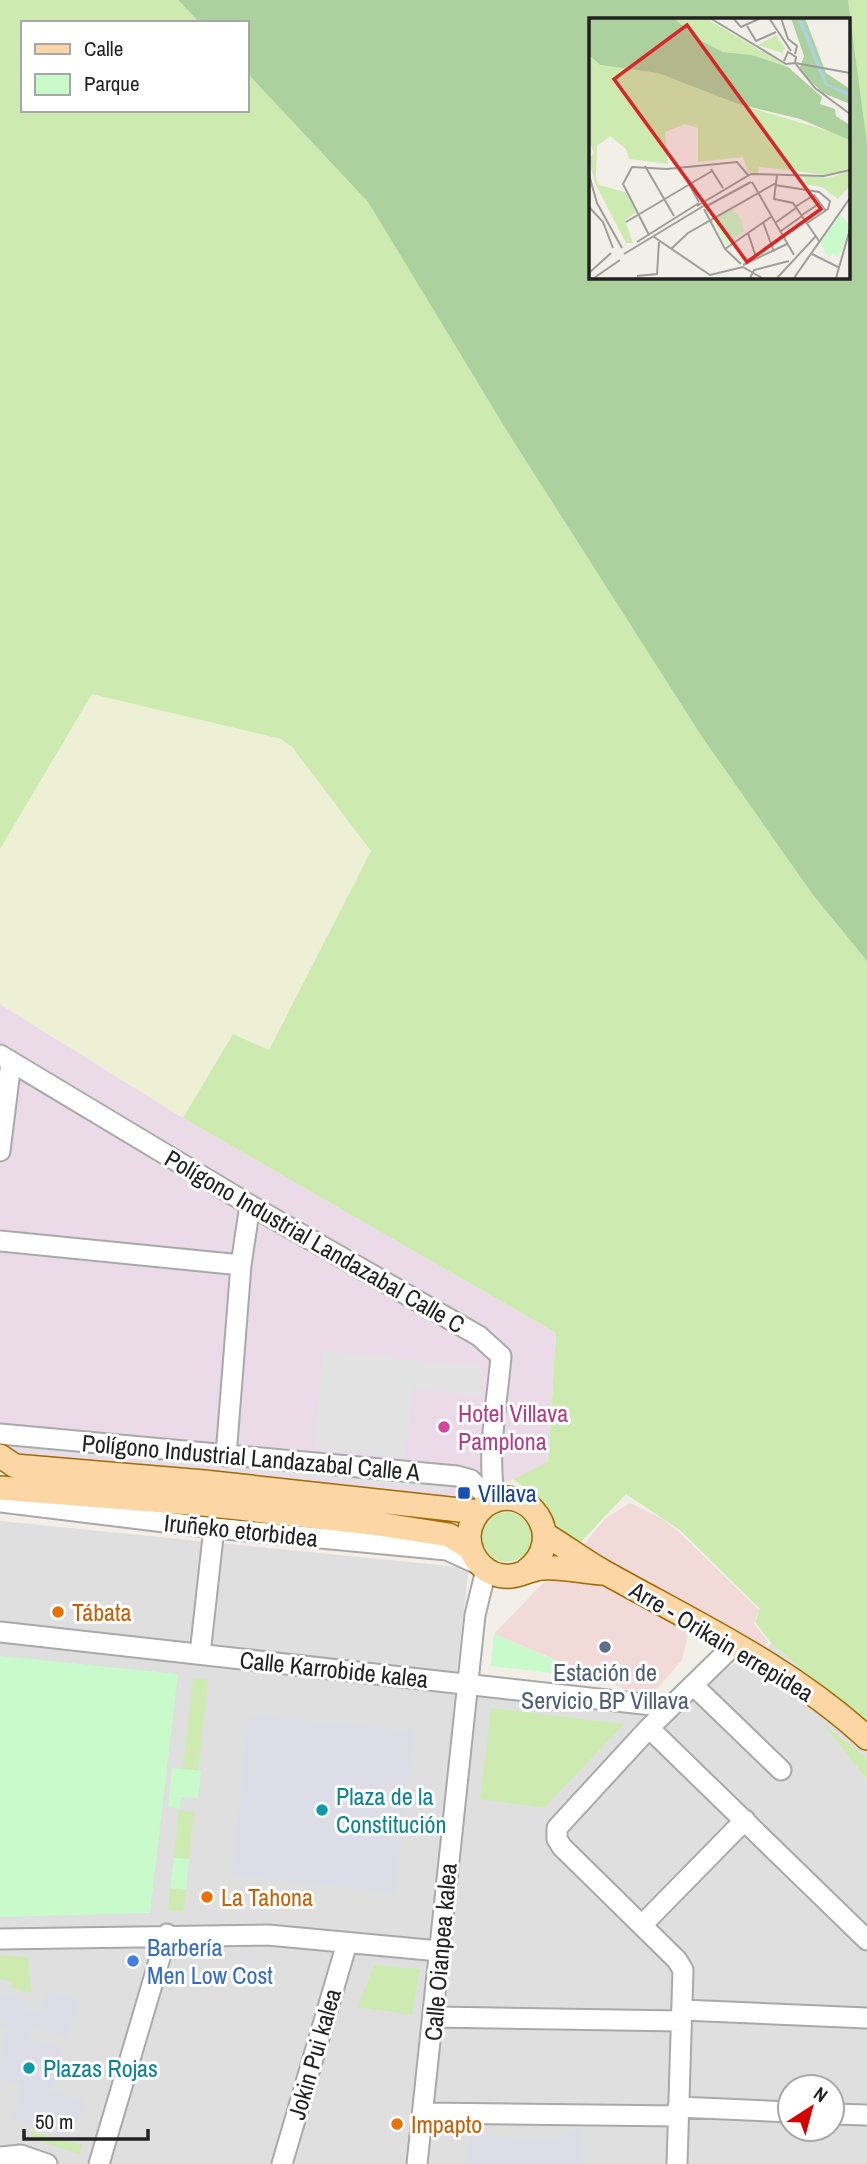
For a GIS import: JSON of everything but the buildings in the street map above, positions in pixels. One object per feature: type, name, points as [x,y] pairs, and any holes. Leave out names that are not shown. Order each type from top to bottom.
[{"type":"main road","name":"Iruñeko etorbidea","points":[[0,1456],[15,1466],[489,1505]]},
{"type":"main road","points":[[0,1462],[0,1479]]},
{"type":"main road","name":"Iruñeko etorbidea","points":[[0,1488],[137,1498],[372,1523],[449,1535],[479,1561]]},
{"type":"main road","points":[[523,1573],[541,1556],[546,1535],[539,1516],[526,1504],[513,1500],[489,1505],[469,1534],[479,1561],[497,1575],[523,1573],[543,1568],[607,1574]]},
{"type":"main road","name":"Arre - Orikain errepidea","points":[[546,1535],[607,1574],[795,1680],[867,1738]]},
{"type":"street","points":[[0,1151],[6,1059]]},
{"type":"street","name":"Polígono Industrial Landazabal Calle C","points":[[6,1059],[250,1205],[479,1336],[501,1356],[489,1505]]},
{"type":"street","points":[[226,1456],[241,1265],[250,1205]]},
{"type":"street","points":[[0,1241],[241,1265]]},
{"type":"street","name":"Polígono Industrial Landazabal Calle A","points":[[0,1434],[457,1476],[471,1480],[489,1505]]},
{"type":"street","name":"Iruñeko etorbidea","points":[[0,1503],[215,1528],[447,1550],[479,1561]]},
{"type":"street","points":[[201,1654],[215,1528]]},
{"type":"street","name":"Calle Oianpea kalea","points":[[417,2164],[479,1561]]},
{"type":"street","points":[[475,1615],[491,1591],[523,1573]]},
{"type":"street","name":"Calle Karrobide kalea","points":[[0,1632],[652,1705],[666,1711]]},
{"type":"street","points":[[677,2164],[683,1970],[677,1960],[557,1839],[557,1828],[649,1728],[734,1644]]},
{"type":"street","points":[[694,1686],[781,1770]]},
{"type":"street","points":[[649,1728],[867,1940]]},
{"type":"street","points":[[642,1925],[745,1820]]},
{"type":"street","points":[[0,1939],[167,1934],[268,1935],[439,1951]]},
{"type":"street","points":[[99,2164],[167,1934]]},
{"type":"street","name":"Jokin Pui kalea","points":[[282,2164],[347,1943]]},
{"type":"street","points":[[434,2017],[867,2018]]},
{"type":"street","points":[[423,2113],[776,2112]]},
{"type":"street","points":[[846,2114],[867,2115]]},
{"type":"street","points":[[0,2158],[21,2155],[47,2164]]},
{"type":"shaded area","points":[[0,1004],[183,1118],[556,1333],[548,1463],[455,1506],[213,1475],[0,1452]]},
{"type":"shaded area","points":[[323,1351],[482,1367],[481,1396],[413,1388],[405,1458],[314,1449]]},
{"type":"shaded area","points":[[24,1437],[202,1454],[201,1467],[27,1450],[23,1447]]},
{"type":"shaded area","points":[[216,1456],[450,1478],[447,1491],[215,1468]]},
{"type":"shaded area","points":[[630,1503],[661,1518],[679,1532],[759,1610],[754,1623],[768,1642],[765,1646],[619,1567],[579,1550],[605,1519]]},
{"type":"shaded area","points":[[0,1521],[469,1568],[456,1675],[666,1700],[772,1644],[867,1724],[867,2164],[0,2164]]},
{"type":"shaded area","name":"Estación de Servicio BP Villava","points":[[564,1577],[602,1584],[690,1626],[682,1660],[657,1689],[640,1695],[494,1634],[546,1580]]},
{"type":"shaded area","name":"Plaza de la Constitución","points":[[249,1715],[413,1731],[395,1893],[232,1875]]},
{"type":"shaded area","name":"Plazas Rojas","points":[[48,1990],[80,2000],[66,2038],[33,2027],[29,2038],[63,2049],[51,2090],[85,2101],[73,2138],[12,2119],[22,2086],[0,2079],[0,2056],[9,2028],[0,2025],[0,1993],[25,2001],[23,2008],[39,2013]]},
{"type":"shaded area","points":[[472,2122],[484,2136],[558,2139],[582,2125],[581,2164],[467,2164]]},
{"type":"green space","points":[[0,0],[178,0],[198,21],[21,21],[21,112],[248,112],[248,74],[368,202],[510,436],[702,737],[813,895],[867,961],[867,1724],[772,1644],[755,1622],[760,1609],[681,1531],[626,1494],[576,1547],[564,1536],[541,1500],[513,1479],[548,1462],[556,1333],[183,1118],[233,1034],[269,1050],[371,851],[292,747],[281,739],[92,694],[0,849]]},
{"type":"green space","points":[[178,0],[848,0],[867,143],[867,961],[813,895],[702,737],[510,436],[368,202],[248,74],[248,21],[198,21]]},
{"type":"green space","points":[[848,0],[867,0],[867,143]]},
{"type":"green space","points":[[92,694],[281,739],[292,747],[371,851],[269,1050],[232,1034],[183,1118],[0,1004],[0,849]]},
{"type":"green space","points":[[507,1512],[525,1519],[532,1537],[525,1555],[507,1562],[489,1555],[482,1537],[489,1519]]},
{"type":"green space","points":[[494,1634],[597,1678],[491,1666]]},
{"type":"green space","points":[[0,1656],[178,1674],[150,1913],[0,1917]]},
{"type":"green space","points":[[193,1678],[208,1680],[198,1771],[183,1769]]},
{"type":"green space","points":[[491,1708],[624,1724],[544,1808],[480,1799]]},
{"type":"green space","points":[[823,1724],[867,1758],[867,1779]]},
{"type":"green space","points":[[172,1768],[201,1771],[198,1798],[181,1797],[180,1809],[168,1807]]},
{"type":"green space","points":[[179,1810],[194,1812],[189,1859],[174,1858]]},
{"type":"green space","points":[[174,1858],[189,1859],[186,1890],[170,1888]]},
{"type":"green space","points":[[170,1888],[186,1890],[183,1912],[168,1910]]},
{"type":"green space","points":[[0,1955],[28,1957],[31,1993],[12,1988],[12,1982],[0,1979]]},
{"type":"green space","points":[[374,1965],[420,1969],[412,2015],[358,2007]]},
{"type":"green space","points":[[33,2128],[36,2133],[82,2145],[79,2154],[30,2138]]},
{"type":"place","name":"Hotel Villava Pamplona","points":[[444,1427]]},
{"type":"place","name":"Villava","points":[[464,1493]]},
{"type":"place","name":"Tábata","points":[[58,1612]]},
{"type":"place","name":"Estación de Servicio BP Villava","points":[[605,1647]]},
{"type":"place","name":"Plaza de la Constitución","points":[[322,1810]]},
{"type":"place","name":"La Tahona","points":[[207,1897]]},
{"type":"place","name":"Barbería Men Low Cost","points":[[133,1961]]},
{"type":"place","name":"Plazas Rojas","points":[[29,2068]]},
{"type":"place","name":"Impapto","points":[[397,2124]]}]
